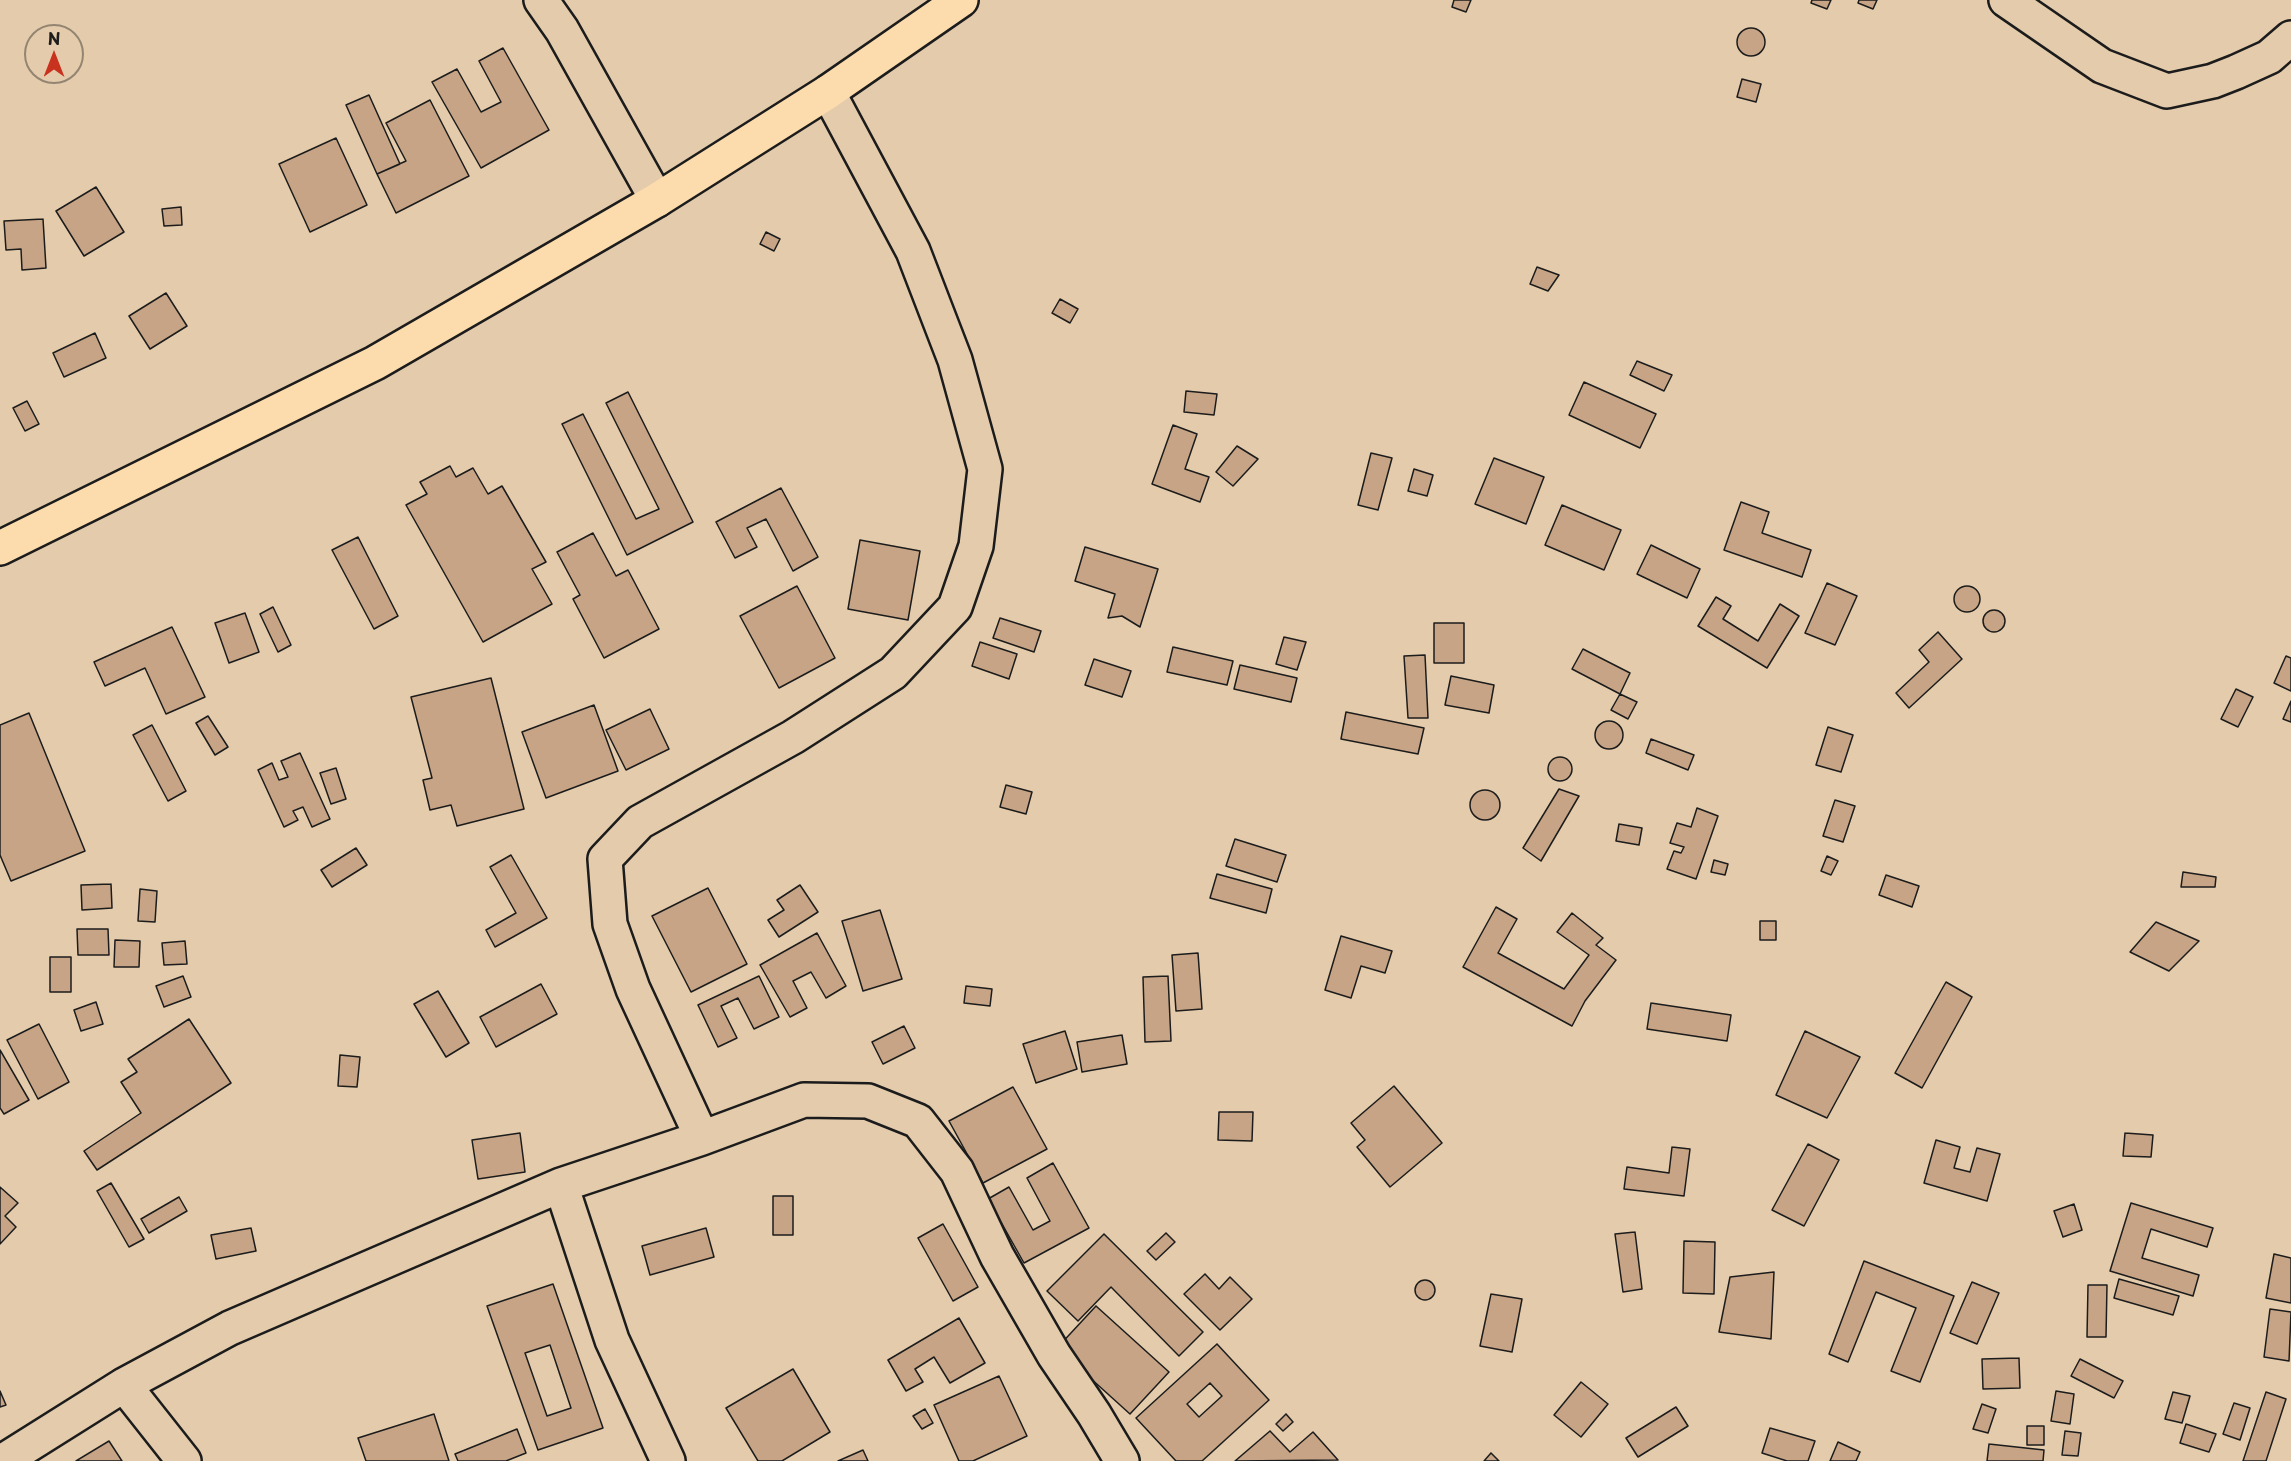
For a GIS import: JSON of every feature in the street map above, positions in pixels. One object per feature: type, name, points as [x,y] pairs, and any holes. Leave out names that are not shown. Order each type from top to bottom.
[{"type":"main road","points":[[0,548],[375,363],[657,200],[828,92],[961,0]]},
{"type":"street","points":[[541,0],[562,30],[657,200]]},
{"type":"street","points":[[2006,0],[2102,66],[2167,91],[2212,81],[2236,72],[2269,57],[2291,38]]},
{"type":"street","points":[[702,1138],[633,989],[610,924],[605,859],[640,822],[793,737],[894,673],[955,607],[978,535],[985,469],[955,360],[913,251],[828,92]]},
{"type":"street","points":[[3,1461],[124,1385],[230,1328],[561,1185],[702,1138],[804,1100],[868,1101],[918,1121],[957,1171],[997,1256],[1054,1355],[1094,1414],[1122,1461]]},
{"type":"street","points":[[561,1185],[612,1340],[668,1461]]},
{"type":"street","points":[[124,1385],[184,1461]]},
{"type":"building","points":[[1454,0],[1471,0],[1466,12],[1452,7]]},
{"type":"building","points":[[1812,0],[1831,0],[1827,9],[1811,3]]},
{"type":"building","points":[[1859,0],[1877,0],[1873,9],[1858,3]]},
{"type":"building","points":[[1751,28],[1761,32],[1765,42],[1761,52],[1751,56],[1741,52],[1737,42],[1741,32]]},
{"type":"building","points":[[503,48],[549,130],[481,168],[432,82],[457,69],[481,112],[501,102],[479,61]]},
{"type":"building","points":[[1742,79],[1761,84],[1756,102],[1737,97]]},
{"type":"building","points":[[369,95],[400,164],[377,174],[346,105]]},
{"type":"building","points":[[430,100],[469,176],[396,213],[377,174],[406,161],[386,123]]},
{"type":"building","points":[[336,138],[367,205],[310,232],[279,164]]},
{"type":"building","points":[[96,187],[124,232],[84,256],[56,211]]},
{"type":"building","points":[[181,207],[182,225],[164,226],[162,209]]},
{"type":"building","points":[[43,219],[46,268],[22,270],[21,249],[6,250],[4,221]]},
{"type":"building","points":[[766,232],[780,239],[774,251],[760,244]]},
{"type":"building","points":[[1537,267],[1559,275],[1548,291],[1530,284]]},
{"type":"building","points":[[166,293],[187,326],[150,349],[129,316]]},
{"type":"building","points":[[1060,299],[1078,309],[1070,323],[1052,313]]},
{"type":"building","points":[[95,333],[106,358],[64,377],[53,353]]},
{"type":"building","points":[[1637,361],[1672,375],[1664,391],[1630,375]]},
{"type":"building","points":[[1584,382],[1656,414],[1640,448],[1569,415]]},
{"type":"building","points":[[1186,391],[1217,394],[1214,415],[1184,412]]},
{"type":"building","points":[[628,392],[693,522],[627,555],[562,424],[583,414],[636,519],[659,509],[606,403]]},
{"type":"building","points":[[27,401],[39,424],[25,431],[13,408]]},
{"type":"building","points":[[1173,425],[1197,434],[1185,469],[1209,477],[1200,502],[1152,484]]},
{"type":"building","points":[[1237,446],[1258,459],[1233,486],[1216,472]]},
{"type":"building","points":[[1371,453],[1392,458],[1378,510],[1358,505]]},
{"type":"building","points":[[1494,458],[1544,477],[1526,524],[1475,504]]},
{"type":"building","points":[[450,466],[456,477],[473,468],[488,494],[502,486],[546,562],[532,569],[552,604],[483,642],[406,505],[427,494],[420,482]]},
{"type":"building","points":[[1414,469],[1433,475],[1427,496],[1408,491]]},
{"type":"building","points":[[781,488],[818,557],[793,571],[766,519],[747,528],[757,547],[735,558],[716,522]]},
{"type":"building","points":[[1741,502],[1769,512],[1762,533],[1811,550],[1802,577],[1724,550]]},
{"type":"building","points":[[1562,505],[1621,530],[1604,570],[1545,545]]},
{"type":"building","points":[[593,533],[616,576],[628,570],[659,629],[604,658],[573,599],[580,595],[557,552]]},
{"type":"building","points":[[358,537],[398,616],[374,629],[332,550]]},
{"type":"building","points":[[860,540],[920,551],[908,620],[848,609]]},
{"type":"building","points":[[1651,545],[1700,569],[1687,598],[1637,574]]},
{"type":"building","points":[[1085,547],[1158,569],[1140,627],[1122,616],[1108,618],[1115,594],[1075,581]]},
{"type":"building","points":[[1827,583],[1857,596],[1835,645],[1805,633]]},
{"type":"building","points":[[797,586],[835,658],[779,688],[740,616]]},
{"type":"building","points":[[1967,586],[1976,590],[1980,599],[1976,608],[1967,612],[1958,608],[1954,599],[1958,590]]},
{"type":"building","points":[[1716,597],[1731,606],[1723,619],[1758,641],[1780,604],[1799,616],[1767,668],[1698,626]]},
{"type":"building","points":[[273,607],[291,645],[278,652],[260,614]]},
{"type":"building","points":[[1990,610],[1998,610],[2005,617],[2005,625],[1998,632],[1990,632],[1983,625],[1983,617]]},
{"type":"building","points":[[245,613],[259,652],[229,663],[215,623]]},
{"type":"building","points":[[1000,618],[1041,631],[1034,652],[993,638]]},
{"type":"building","points":[[1434,623],[1464,623],[1464,663],[1434,663]]},
{"type":"building","points":[[172,627],[205,697],[166,714],[145,668],[105,686],[94,662]]},
{"type":"building","points":[[1938,632],[1962,659],[1909,708],[1896,693],[1929,662],[1919,650]]},
{"type":"building","points":[[1284,637],[1306,642],[1297,670],[1276,664]]},
{"type":"building","points":[[980,642],[1017,654],[1009,679],[972,666]]},
{"type":"building","points":[[1173,647],[1233,661],[1227,685],[1167,672]]},
{"type":"building","points":[[1583,649],[1630,673],[1620,694],[1572,669]]},
{"type":"building","points":[[1425,655],[1428,718],[1408,718],[1404,656]]},
{"type":"building","points":[[2286,656],[2291,658],[2291,691],[2274,683]]},
{"type":"building","points":[[1094,659],[1131,671],[1122,697],[1085,685]]},
{"type":"building","points":[[1240,665],[1297,678],[1291,702],[1234,689]]},
{"type":"building","points":[[1451,676],[1494,685],[1489,713],[1445,705]]},
{"type":"building","points":[[491,678],[524,809],[457,826],[451,805],[430,810],[423,780],[432,778],[411,697]]},
{"type":"building","points":[[2236,689],[2253,697],[2238,727],[2221,719]]},
{"type":"building","points":[[1620,694],[1637,702],[1628,719],[1611,710]]},
{"type":"building","points":[[2291,701],[2291,722],[2283,719]]},
{"type":"building","points":[[594,705],[618,771],[546,798],[522,732]]},
{"type":"building","points":[[650,709],[669,749],[626,770],[606,730]]},
{"type":"building","points":[[1346,712],[1424,728],[1418,754],[1341,739]]},
{"type":"building","points":[[29,713],[85,851],[11,881],[0,855],[0,725]]},
{"type":"building","points":[[208,716],[228,747],[215,755],[196,723]]},
{"type":"building","points":[[1609,721],[1619,725],[1623,735],[1619,745],[1609,749],[1599,745],[1595,735],[1599,725]]},
{"type":"building","points":[[152,725],[186,791],[168,801],[133,735]]},
{"type":"building","points":[[1828,727],[1853,735],[1841,772],[1816,765]]},
{"type":"building","points":[[1651,739],[1694,755],[1688,770],[1646,753]]},
{"type":"building","points":[[300,753],[330,819],[312,827],[303,807],[293,811],[298,820],[284,827],[258,770],[272,763],[279,780],[288,777],[281,761]]},
{"type":"building","points":[[1560,757],[1569,760],[1572,769],[1569,778],[1560,781],[1551,778],[1548,769],[1551,760]]},
{"type":"building","points":[[336,768],[346,799],[331,804],[320,773]]},
{"type":"building","points":[[1006,785],[1032,792],[1026,814],[1000,807]]},
{"type":"building","points":[[1559,789],[1579,796],[1541,861],[1523,848]]},
{"type":"building","points":[[1485,790],[1495,795],[1500,805],[1495,815],[1485,820],[1475,815],[1470,805],[1475,795]]},
{"type":"building","points":[[1835,800],[1855,806],[1843,842],[1823,836]]},
{"type":"building","points":[[1697,808],[1718,816],[1696,879],[1667,869],[1674,851],[1681,853],[1684,847],[1670,843],[1677,823],[1691,827]]},
{"type":"building","points":[[1619,824],[1642,828],[1639,845],[1616,841]]},
{"type":"building","points":[[1235,839],[1286,855],[1277,882],[1226,866]]},
{"type":"building","points":[[356,848],[367,865],[332,887],[321,870]]},
{"type":"building","points":[[511,855],[547,918],[495,947],[486,930],[516,913],[490,867]]},
{"type":"building","points":[[1827,856],[1838,861],[1831,875],[1821,871]]},
{"type":"building","points":[[1714,860],[1728,864],[1725,875],[1711,872]]},
{"type":"building","points":[[2183,872],[2216,877],[2215,887],[2181,887]]},
{"type":"building","points":[[1217,874],[1272,889],[1266,913],[1210,898]]},
{"type":"building","points":[[1886,875],[1919,886],[1912,907],[1879,895]]},
{"type":"building","points":[[111,884],[112,908],[82,910],[81,885]]},
{"type":"building","points":[[800,885],[818,912],[779,937],[768,920],[784,910],[777,900]]},
{"type":"building","points":[[708,888],[747,964],[691,992],[652,916]]},
{"type":"building","points":[[140,889],[157,891],[155,922],[138,921]]},
{"type":"building","points":[[1496,907],[1517,919],[1498,953],[1564,989],[1589,955],[1557,932],[1572,913],[1603,938],[1596,945],[1616,960],[1585,1001],[1572,1026],[1463,967]]},
{"type":"building","points":[[880,910],[902,979],[863,991],[842,921]]},
{"type":"building","points":[[1760,921],[1776,921],[1776,940],[1760,940]]},
{"type":"building","points":[[2156,922],[2199,941],[2169,971],[2130,952]]},
{"type":"building","points":[[77,929],[108,929],[109,955],[78,955]]},
{"type":"building","points":[[817,933],[846,986],[826,998],[811,972],[793,981],[807,1008],[790,1017],[760,965]]},
{"type":"building","points":[[1341,936],[1392,951],[1385,973],[1361,966],[1351,998],[1325,990]]},
{"type":"building","points":[[115,940],[140,941],[139,967],[114,967]]},
{"type":"building","points":[[185,941],[187,964],[164,965],[162,943]]},
{"type":"building","points":[[1198,953],[1202,1009],[1176,1011],[1172,955]]},
{"type":"building","points":[[50,957],[71,957],[71,992],[50,992]]},
{"type":"building","points":[[183,976],[191,997],[164,1007],[156,986]]},
{"type":"building","points":[[759,976],[779,1017],[754,1029],[738,998],[721,1006],[737,1038],[718,1047],[698,1005]]},
{"type":"building","points":[[1168,976],[1171,1041],[1145,1042],[1143,977]]},
{"type":"building","points":[[1946,982],[1972,997],[1922,1088],[1895,1073]]},
{"type":"building","points":[[541,984],[557,1014],[496,1047],[480,1017]]},
{"type":"building","points":[[966,986],[992,989],[990,1006],[964,1003]]},
{"type":"building","points":[[438,991],[469,1043],[446,1057],[414,1004]]},
{"type":"building","points":[[96,1002],[103,1024],[81,1031],[74,1010]]},
{"type":"building","points":[[1651,1003],[1731,1015],[1727,1041],[1647,1029]]},
{"type":"building","points":[[189,1019],[231,1083],[97,1170],[84,1151],[141,1113],[121,1082],[137,1072],[128,1059]]},
{"type":"building","points":[[39,1024],[69,1082],[38,1099],[7,1040]]},
{"type":"building","points":[[904,1026],[915,1048],[883,1064],[872,1042]]},
{"type":"building","points":[[1065,1031],[1077,1069],[1036,1083],[1023,1044]]},
{"type":"building","points":[[1805,1031],[1860,1057],[1827,1118],[1776,1095]]},
{"type":"building","points":[[1122,1035],[1127,1064],[1082,1072],[1077,1042]]},
{"type":"building","points":[[0,1050],[29,1100],[4,1114],[0,1108]]},
{"type":"building","points":[[340,1055],[360,1057],[357,1087],[338,1086]]},
{"type":"building","points":[[1394,1086],[1442,1143],[1390,1187],[1357,1147],[1365,1140],[1351,1123]]},
{"type":"building","points":[[1013,1087],[1047,1149],[983,1183],[949,1121]]},
{"type":"building","points":[[1219,1112],[1253,1112],[1252,1141],[1218,1140]]},
{"type":"building","points":[[520,1133],[525,1172],[478,1179],[472,1140]]},
{"type":"building","points":[[2125,1133],[2153,1135],[2151,1157],[2123,1156]]},
{"type":"building","points":[[1936,1140],[1960,1147],[1954,1168],[1970,1172],[1977,1148],[2000,1154],[1987,1201],[1924,1183]]},
{"type":"building","points":[[1808,1144],[1839,1160],[1804,1226],[1772,1210]]},
{"type":"building","points":[[1672,1147],[1690,1149],[1684,1196],[1624,1189],[1627,1167],[1669,1173]]},
{"type":"building","points":[[1053,1163],[1089,1228],[1024,1263],[988,1199],[1009,1187],[1033,1230],[1050,1221],[1027,1178]]},
{"type":"building","points":[[111,1183],[144,1239],[129,1247],[97,1191]]},
{"type":"building","points":[[0,1187],[18,1203],[5,1216],[16,1227],[0,1244]]},
{"type":"building","points":[[773,1196],[793,1196],[793,1235],[773,1235]]},
{"type":"building","points":[[179,1197],[187,1211],[149,1233],[141,1219]]},
{"type":"building","points":[[2131,1203],[2213,1228],[2207,1247],[2151,1229],[2142,1258],[2199,1275],[2193,1296],[2110,1271]]},
{"type":"building","points":[[2074,1204],[2082,1230],[2063,1237],[2054,1211]]},
{"type":"building","points":[[943,1224],[978,1287],[953,1301],[918,1238]]},
{"type":"building","points":[[251,1228],[256,1251],[216,1259],[211,1235]]},
{"type":"building","points":[[706,1228],[714,1257],[650,1275],[642,1246]]},
{"type":"building","points":[[1635,1232],[1642,1289],[1623,1292],[1615,1234]]},
{"type":"building","points":[[1166,1233],[1175,1242],[1156,1260],[1147,1251]]},
{"type":"building","points":[[1104,1234],[1203,1332],[1179,1356],[1111,1287],[1078,1321],[1047,1291]]},
{"type":"building","points":[[1684,1241],[1715,1242],[1714,1294],[1683,1293]]},
{"type":"building","points":[[2274,1254],[2291,1258],[2291,1303],[2266,1298]]},
{"type":"building","points":[[1864,1261],[1954,1296],[1920,1382],[1891,1371],[1916,1308],[1876,1292],[1848,1362],[1829,1354]]},
{"type":"building","points":[[1774,1272],[1771,1339],[1719,1332],[1730,1277]]},
{"type":"building","points":[[1205,1274],[1219,1289],[1230,1277],[1252,1299],[1220,1330],[1184,1294]]},
{"type":"building","points":[[2119,1279],[2179,1296],[2173,1315],[2114,1298]]},
{"type":"building","points":[[1425,1280],[1432,1283],[1435,1290],[1432,1297],[1425,1300],[1418,1297],[1415,1290],[1418,1283]]},
{"type":"building","points":[[1972,1282],[1999,1293],[1977,1344],[1950,1333]]},
{"type":"building","points":[[553,1284],[603,1428],[538,1450],[487,1306]],"holes":[[[550,1345],[571,1408],[547,1416],[525,1353]]]},
{"type":"building","points":[[2088,1285],[2107,1285],[2106,1337],[2087,1337]]},
{"type":"building","points":[[1491,1294],[1522,1299],[1512,1352],[1480,1346]]},
{"type":"building","points":[[1096,1306],[1169,1372],[1130,1414],[1057,1348]]},
{"type":"building","points":[[2270,1309],[2291,1312],[2289,1361],[2264,1357]]},
{"type":"building","points":[[959,1318],[985,1363],[950,1383],[934,1357],[915,1369],[923,1382],[906,1391],[888,1360]]},
{"type":"building","points":[[1217,1344],[1269,1400],[1202,1461],[1176,1461],[1136,1418]],"holes":[[[1210,1383],[1222,1396],[1199,1417],[1187,1404]]]},
{"type":"building","points":[[2019,1358],[2020,1388],[1983,1389],[1982,1359]]},
{"type":"building","points":[[2080,1359],[2123,1381],[2114,1398],[2071,1376]]},
{"type":"building","points":[[793,1369],[830,1432],[782,1461],[758,1461],[726,1408]]},
{"type":"building","points":[[999,1376],[1027,1436],[973,1461],[959,1461],[934,1405]]},
{"type":"building","points":[[1581,1382],[1608,1404],[1581,1437],[1554,1415]]},
{"type":"building","points":[[0,1391],[6,1405],[0,1407]]},
{"type":"building","points":[[2056,1391],[2074,1394],[2070,1424],[2051,1421]]},
{"type":"building","points":[[2173,1392],[2190,1396],[2182,1423],[2165,1419]]},
{"type":"building","points":[[2266,1392],[2286,1399],[2266,1461],[2243,1461]]},
{"type":"building","points":[[2234,1403],[2250,1408],[2240,1440],[2223,1434]]},
{"type":"building","points":[[1982,1404],[1996,1409],[1988,1433],[1973,1429]]},
{"type":"building","points":[[1676,1407],[1688,1426],[1638,1457],[1626,1438]]},
{"type":"building","points":[[925,1409],[933,1423],[922,1429],[913,1416]]},
{"type":"building","points":[[434,1414],[449,1461],[366,1461],[358,1438]]},
{"type":"building","points":[[1286,1414],[1293,1422],[1283,1431],[1276,1424]]},
{"type":"building","points":[[2186,1424],[2216,1434],[2209,1452],[2180,1443]]},
{"type":"building","points":[[2027,1426],[2044,1426],[2044,1445],[2027,1445]]},
{"type":"building","points":[[1770,1428],[1815,1441],[1808,1461],[1787,1461],[1762,1453]]},
{"type":"building","points":[[517,1429],[526,1453],[506,1461],[458,1461],[455,1454]]},
{"type":"building","points":[[1270,1431],[1290,1452],[1313,1432],[1338,1460],[1235,1461]]},
{"type":"building","points":[[2065,1431],[2081,1433],[2078,1456],[2062,1455]]},
{"type":"building","points":[[109,1441],[122,1461],[76,1461]]},
{"type":"building","points":[[1838,1442],[1860,1452],[1856,1461],[1830,1461]]},
{"type":"building","points":[[1989,1444],[2044,1450],[2043,1461],[1987,1461]]},
{"type":"building","points":[[863,1450],[868,1461],[838,1461]]},
{"type":"building","points":[[1491,1453],[1499,1461],[1484,1461]]}]
